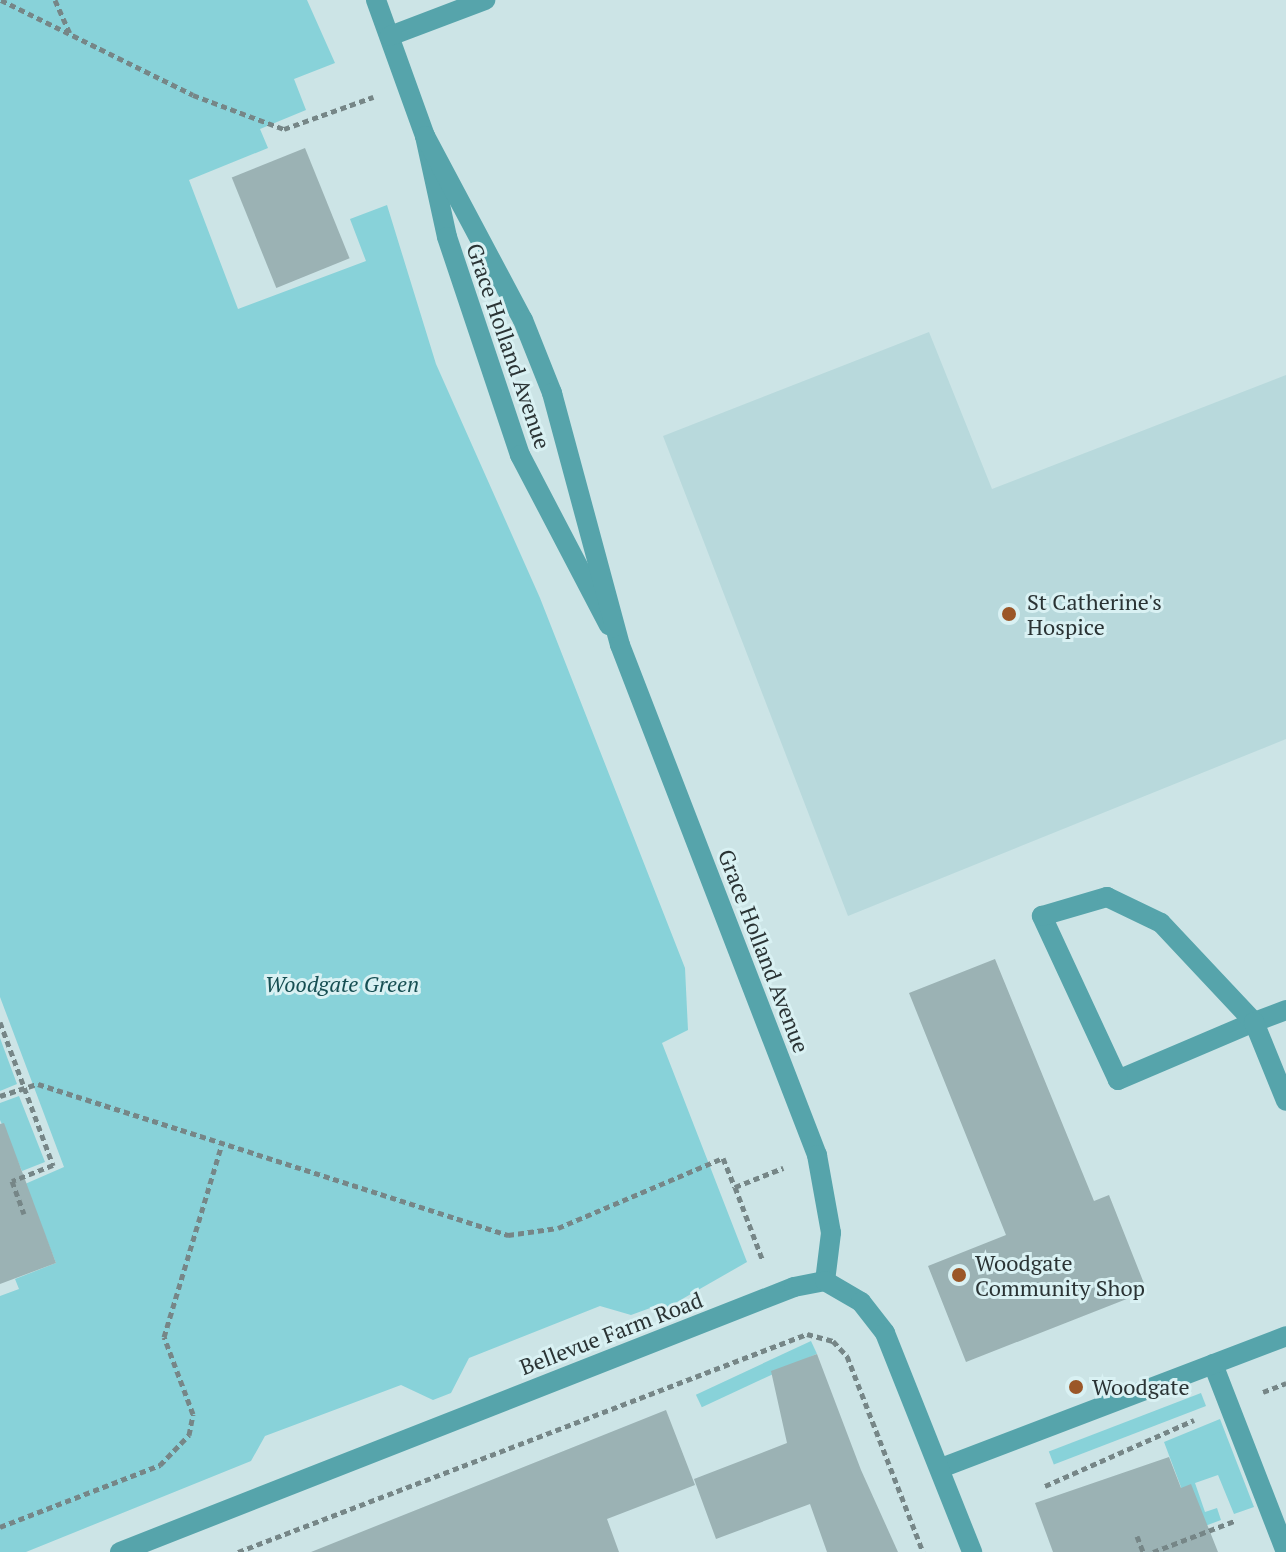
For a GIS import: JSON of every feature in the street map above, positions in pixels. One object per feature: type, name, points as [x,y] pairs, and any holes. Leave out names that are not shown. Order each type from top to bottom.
[{"type":"street","name":"Grace Holland Avenue","points":[[376,0],[425,136],[447,237],[520,455],[620,645]]},
{"type":"street","points":[[390,36],[485,0]]},
{"type":"street","name":"Grace Holland Avenue","points":[[425,136],[523,320],[552,393],[620,645],[817,1155],[831,1233],[825,1281]]},
{"type":"street","points":[[1286,1010],[1254,1022],[1118,1080],[1042,916],[1107,897],[1161,923],[1254,1022],[1286,1101]]},
{"type":"street","points":[[825,1281],[861,1302],[885,1333],[972,1552]]},
{"type":"street","name":"Bellevue Farm Road","points":[[120,1552],[794,1287],[825,1281]]},
{"type":"street","points":[[941,1468],[1286,1336]]},
{"type":"street","points":[[1213,1364],[1286,1552]]},
{"type":"path","points":[[1,0],[193,95],[284,129],[408,85]]},
{"type":"path","points":[[55,0],[71,34]]},
{"type":"path","points":[[0,1022],[53,1165],[12,1181],[24,1214]]},
{"type":"path","points":[[0,1096],[38,1084],[221,1147],[525,1236],[723,1158],[735,1187],[817,1155]]},
{"type":"path","points":[[0,1527],[160,1465],[184,1443],[193,1414],[164,1337],[221,1147]]},
{"type":"path","points":[[238,1552],[807,1334],[833,1341],[847,1356],[923,1552]]},
{"type":"path","points":[[1045,1486],[1228,1405],[1286,1383]]},
{"type":"path","points":[[1153,1552],[1269,1508]]},
{"type":"path","points":[[1137,1536],[1143,1552]]},
{"type":"shaded area","name":"St Catherine's Hospice","points":[[929,332],[992,489],[1286,375],[1286,739],[848,916],[663,436]]},
{"type":"green space","name":"Woodgate Green","points":[[0,0],[307,0],[335,63],[294,79],[306,110],[260,129],[268,148],[189,180],[238,309],[366,261],[350,219],[387,205],[436,364],[540,598],[685,968],[688,1030],[662,1043],[747,1262],[656,1314],[653,1307],[631,1315],[600,1306],[469,1358],[451,1393],[433,1400],[401,1385],[265,1436],[251,1461],[26,1552],[0,1552],[0,1296],[19,1289],[15,1279],[56,1263],[25,1184],[64,1167],[0,997]]},
{"type":"green space","points":[[0,1038],[17,1084],[0,1091]]},
{"type":"green space","points":[[19,1096],[45,1162],[22,1171],[0,1120],[0,1103]]},
{"type":"green space","points":[[811,1341],[817,1354],[702,1407],[696,1395]]},
{"type":"green space","points":[[1201,1393],[1206,1406],[1054,1464],[1049,1451]]},
{"type":"green space","points":[[1220,1419],[1254,1507],[1234,1514],[1218,1475],[1195,1483],[1205,1512],[1217,1508],[1221,1520],[1152,1546],[1190,1511],[1164,1442]]},
{"type":"building","points":[[305,148],[350,258],[276,288],[232,178]]},
{"type":"building","points":[[995,959],[1094,1201],[1109,1195],[1147,1291],[966,1362],[928,1266],[1006,1235],[909,993]]},
{"type":"building","points":[[4,1123],[56,1263],[0,1284],[0,1124]]},
{"type":"building","points":[[817,1354],[861,1470],[898,1552],[827,1552],[810,1504],[716,1539],[694,1479],[787,1443],[771,1371]]},
{"type":"building","points":[[666,1410],[695,1485],[607,1519],[619,1552],[311,1552]]},
{"type":"building","points":[[1169,1457],[1181,1488],[1191,1484],[1218,1552],[1053,1552],[1035,1503]]},
{"type":"place","name":"St Catherine's Hospice","points":[[1009,614]]},
{"type":"place","name":"Woodgate Community Shop","points":[[959,1275]]},
{"type":"place","name":"Woodgate","points":[[1076,1387]]}]
